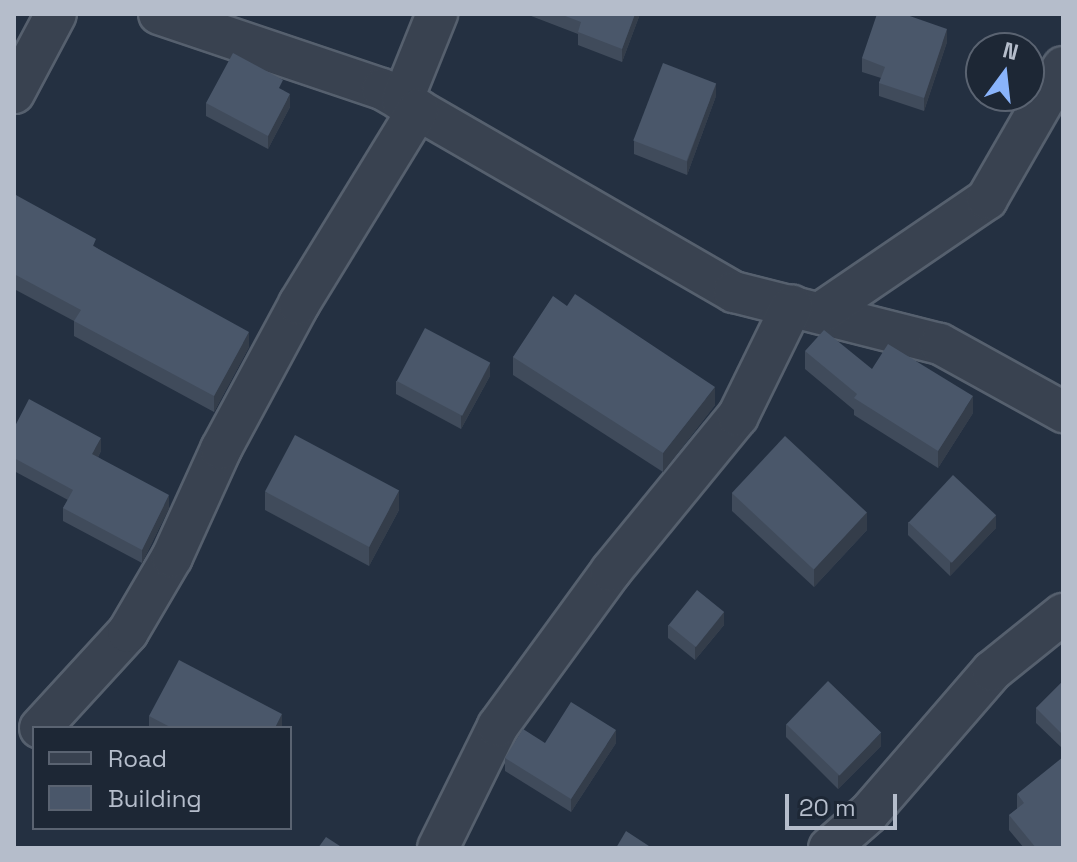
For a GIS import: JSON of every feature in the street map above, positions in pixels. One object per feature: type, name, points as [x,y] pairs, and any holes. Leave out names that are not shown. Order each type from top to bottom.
[{"type":"street","points":[[14,93],[56,14]]},
{"type":"street","points":[[159,14],[382,89],[734,292],[940,344],[1063,412]]},
{"type":"street","points":[[42,726],[128,632],[172,557],[221,449],[410,106],[437,14]]},
{"type":"street","points":[[438,848],[498,726],[611,571],[738,416],[806,310],[987,199],[1063,67]]},
{"type":"street","points":[[829,848],[869,813],[992,671],[1063,614]]},
{"type":"street","points":[[14,753],[32,736]]},
{"type":"building","points":[[560,14],[635,14],[622,49],[578,32],[581,22]]},
{"type":"building","points":[[877,14],[904,14],[947,29],[924,98],[879,83],[885,67],[862,58]]},
{"type":"building","points":[[233,53],[283,80],[279,88],[290,94],[268,136],[206,103]]},
{"type":"building","points":[[663,63],[716,83],[686,161],[633,140]]},
{"type":"building","points":[[14,194],[96,239],[93,246],[249,332],[214,396],[74,321],[81,310],[14,274]]},
{"type":"building","points":[[575,294],[715,387],[663,453],[513,357],[553,296],[567,306]]},
{"type":"building","points":[[425,328],[490,363],[462,416],[397,381]]},
{"type":"building","points":[[824,330],[872,369],[888,344],[973,396],[938,451],[854,398],[857,394],[805,351]]},
{"type":"building","points":[[29,399],[101,438],[92,454],[169,495],[142,550],[63,508],[73,490],[14,458],[14,428]]},
{"type":"building","points":[[295,435],[399,490],[369,547],[265,492]]},
{"type":"building","points":[[785,436],[867,512],[814,569],[732,493]]},
{"type":"building","points":[[953,475],[996,515],[952,563],[909,523]]},
{"type":"building","points":[[697,590],[724,612],[696,647],[669,625]]},
{"type":"building","points":[[179,660],[282,714],[276,726],[168,726],[149,716]]},
{"type":"building","points":[[828,681],[881,732],[840,776],[786,724]]},
{"type":"building","points":[[1063,681],[1063,735],[1036,708]]},
{"type":"building","points":[[571,702],[616,730],[571,799],[505,758],[523,729],[545,743]]},
{"type":"building","points":[[1063,757],[1063,848],[1036,848],[1009,815],[1024,803],[1017,794]]},
{"type":"building","points":[[626,831],[652,848],[616,848]]},
{"type":"building","points":[[326,837],[343,848],[318,848]]}]
